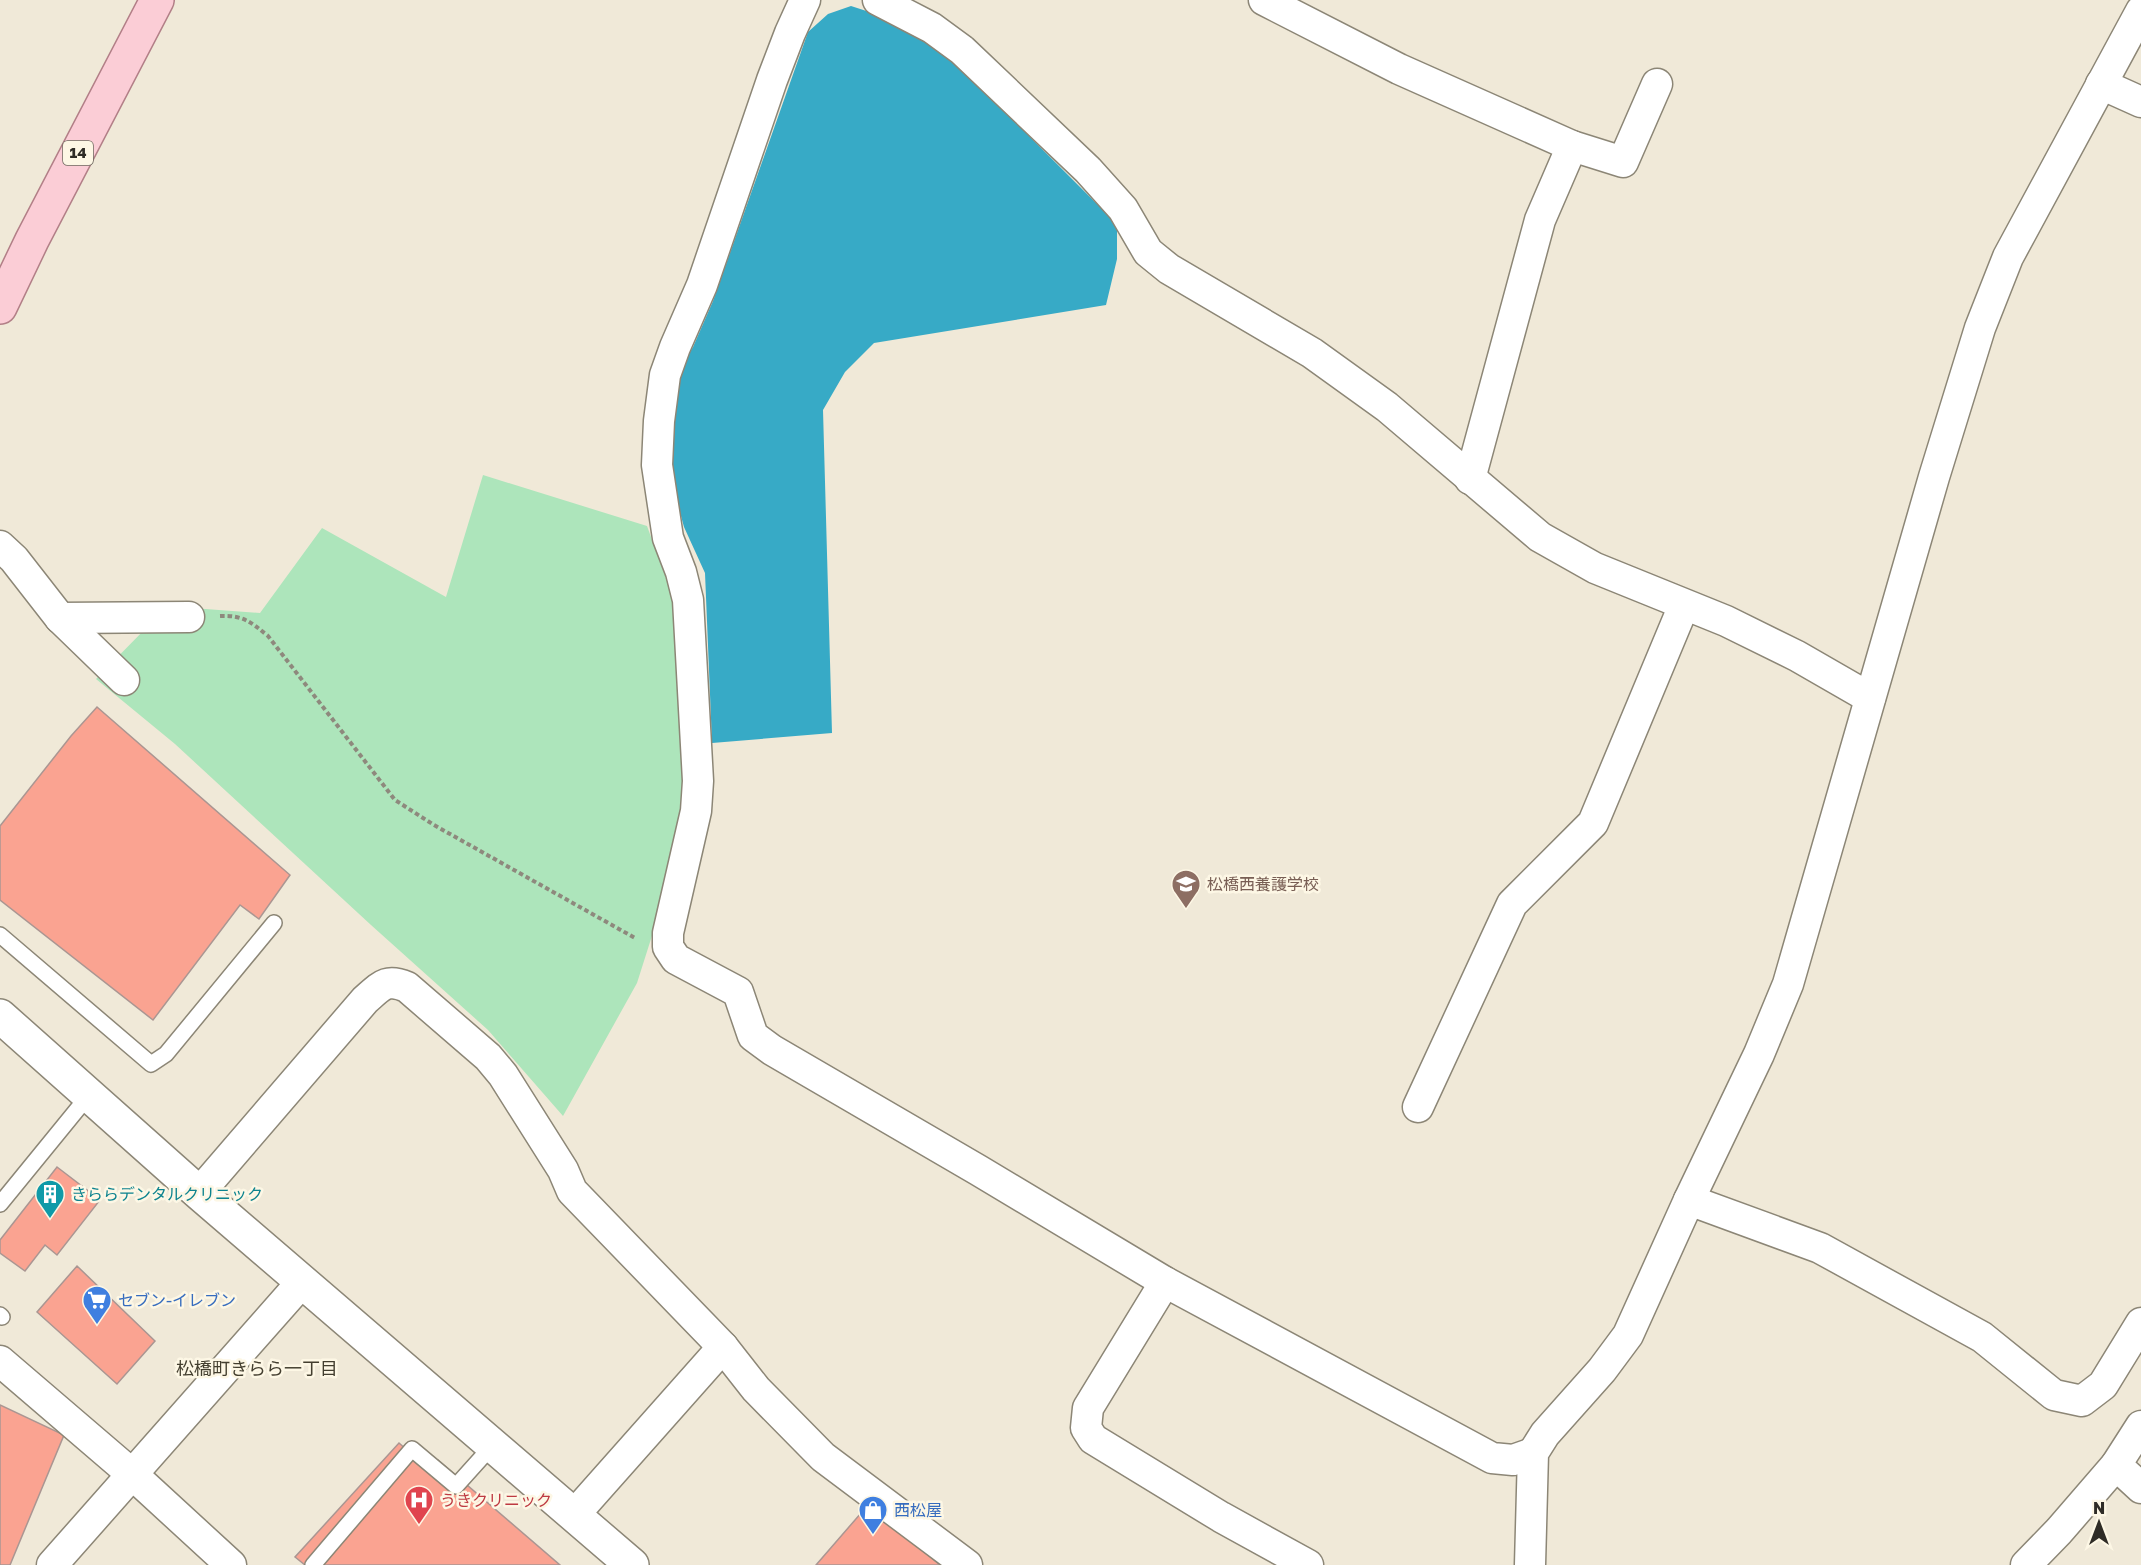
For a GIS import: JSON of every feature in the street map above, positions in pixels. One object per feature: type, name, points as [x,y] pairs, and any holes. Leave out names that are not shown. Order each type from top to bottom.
[{"type":"main road","name":"14","points":[[0,307],[32,240],[157,0]]},
{"type":"street","points":[[805,0],[771,80],[702,285],[675,347],[663,386],[657,465],[668,538],[681,572],[688,600],[698,781],[696,811],[668,933],[668,947],[676,959],[738,993],[753,1036],[772,1050],[1165,1282],[1492,1458],[1513,1460],[1533,1454]]},
{"type":"street","points":[[878,0],[932,28],[962,50],[1088,170],[1124,209],[1148,252],[1169,269],[1312,353],[1388,407],[1540,537],[1595,568],[1726,621],[1777,646],[1870,698]]},
{"type":"street","points":[[1264,0],[1399,69],[1572,146],[1623,162],[1657,84]]},
{"type":"street","points":[[1530,1565],[1533,1454],[1545,1434],[1602,1370],[1628,1335],[1759,1054],[1788,984],[1934,477],[1980,328],[2008,257],[2141,11]]},
{"type":"street","points":[[2102,84],[2141,102]]},
{"type":"street","points":[[1470,479],[1540,220],[1572,146]]},
{"type":"street","points":[[0,546],[14,559],[60,618],[124,680]]},
{"type":"street","points":[[1418,1107],[1512,904],[1593,823],[1684,605]]},
{"type":"street","points":[[60,618],[189,617]]},
{"type":"street","points":[[199,1193],[352,1012],[384,984],[395,982],[407,987],[488,1057],[503,1075],[563,1170],[572,1191],[723,1347],[756,1389],[823,1457],[967,1565]]},
{"type":"street","points":[[0,1016],[199,1193],[632,1565]]},
{"type":"street","points":[[1689,1200],[1820,1248],[1982,1337],[2054,1395],[2082,1401],[2103,1385],[2141,1323]]},
{"type":"street","points":[[52,1565],[302,1282]]},
{"type":"street","points":[[1165,1282],[1088,1408],[1086,1428],[1094,1439],[1103,1445],[1221,1517],[1308,1565]]},
{"type":"street","points":[[574,1515],[723,1347]]},
{"type":"street","points":[[0,1361],[133,1475],[231,1565]]},
{"type":"street","points":[[2026,1565],[2059,1532],[2116,1466],[2141,1426]]},
{"type":"street","points":[[2116,1466],[2141,1488]]},
{"type":"lane","points":[[0,935],[151,1064],[166,1054],[274,923]]},
{"type":"lane","points":[[0,1204],[89,1095]]},
{"type":"lane","points":[[313,1565],[412,1449],[456,1486],[492,1446]]},
{"type":"path","points":[[189,617],[231,616],[248,620],[268,636],[395,800],[434,825],[656,949],[668,947]]},
{"type":"green space","points":[[483,475],[647,526],[678,611],[684,797],[657,920],[637,983],[563,1116],[488,1030],[175,744],[96,679],[165,606],[260,613],[322,528],[446,597]]},
{"type":"water","points":[[851,6],[888,18],[941,48],[1117,224],[1117,259],[1106,305],[874,343],[845,372],[823,410],[832,733],[712,743],[705,573],[684,527],[669,472],[675,377],[693,347],[713,301],[808,32],[828,14]]},
{"type":"building","points":[[97,707],[290,875],[259,919],[240,905],[153,1020],[0,900],[0,826],[71,736]]},
{"type":"building","name":"きららデンタルクリニック","points":[[57,1167],[100,1200],[57,1255],[45,1245],[25,1271],[0,1253],[0,1240]]},
{"type":"building","name":"セブン-イレブン","points":[[77,1266],[155,1341],[117,1384],[37,1312]]},
{"type":"building","points":[[0,1405],[64,1435],[10,1565],[0,1565]]},
{"type":"building","name":"うきクリニック","points":[[399,1443],[430,1470],[438,1460],[560,1565],[305,1565],[295,1557]]},
{"type":"building","name":"西松屋","points":[[868,1505],[940,1565],[816,1565]]},
{"type":"place","name":"松橋西養護学校","points":[[1186,910]]},
{"type":"place","name":"きららデンタルクリニック","points":[[50,1220]]},
{"type":"place","name":"セブン-イレブン","points":[[97,1326]]},
{"type":"place","name":"うきクリニック","points":[[419,1526]]},
{"type":"place","name":"西松屋","points":[[873,1536]]},
{"type":"district","name":"松橋町きらら一丁目","points":[[257,1369]]}]
